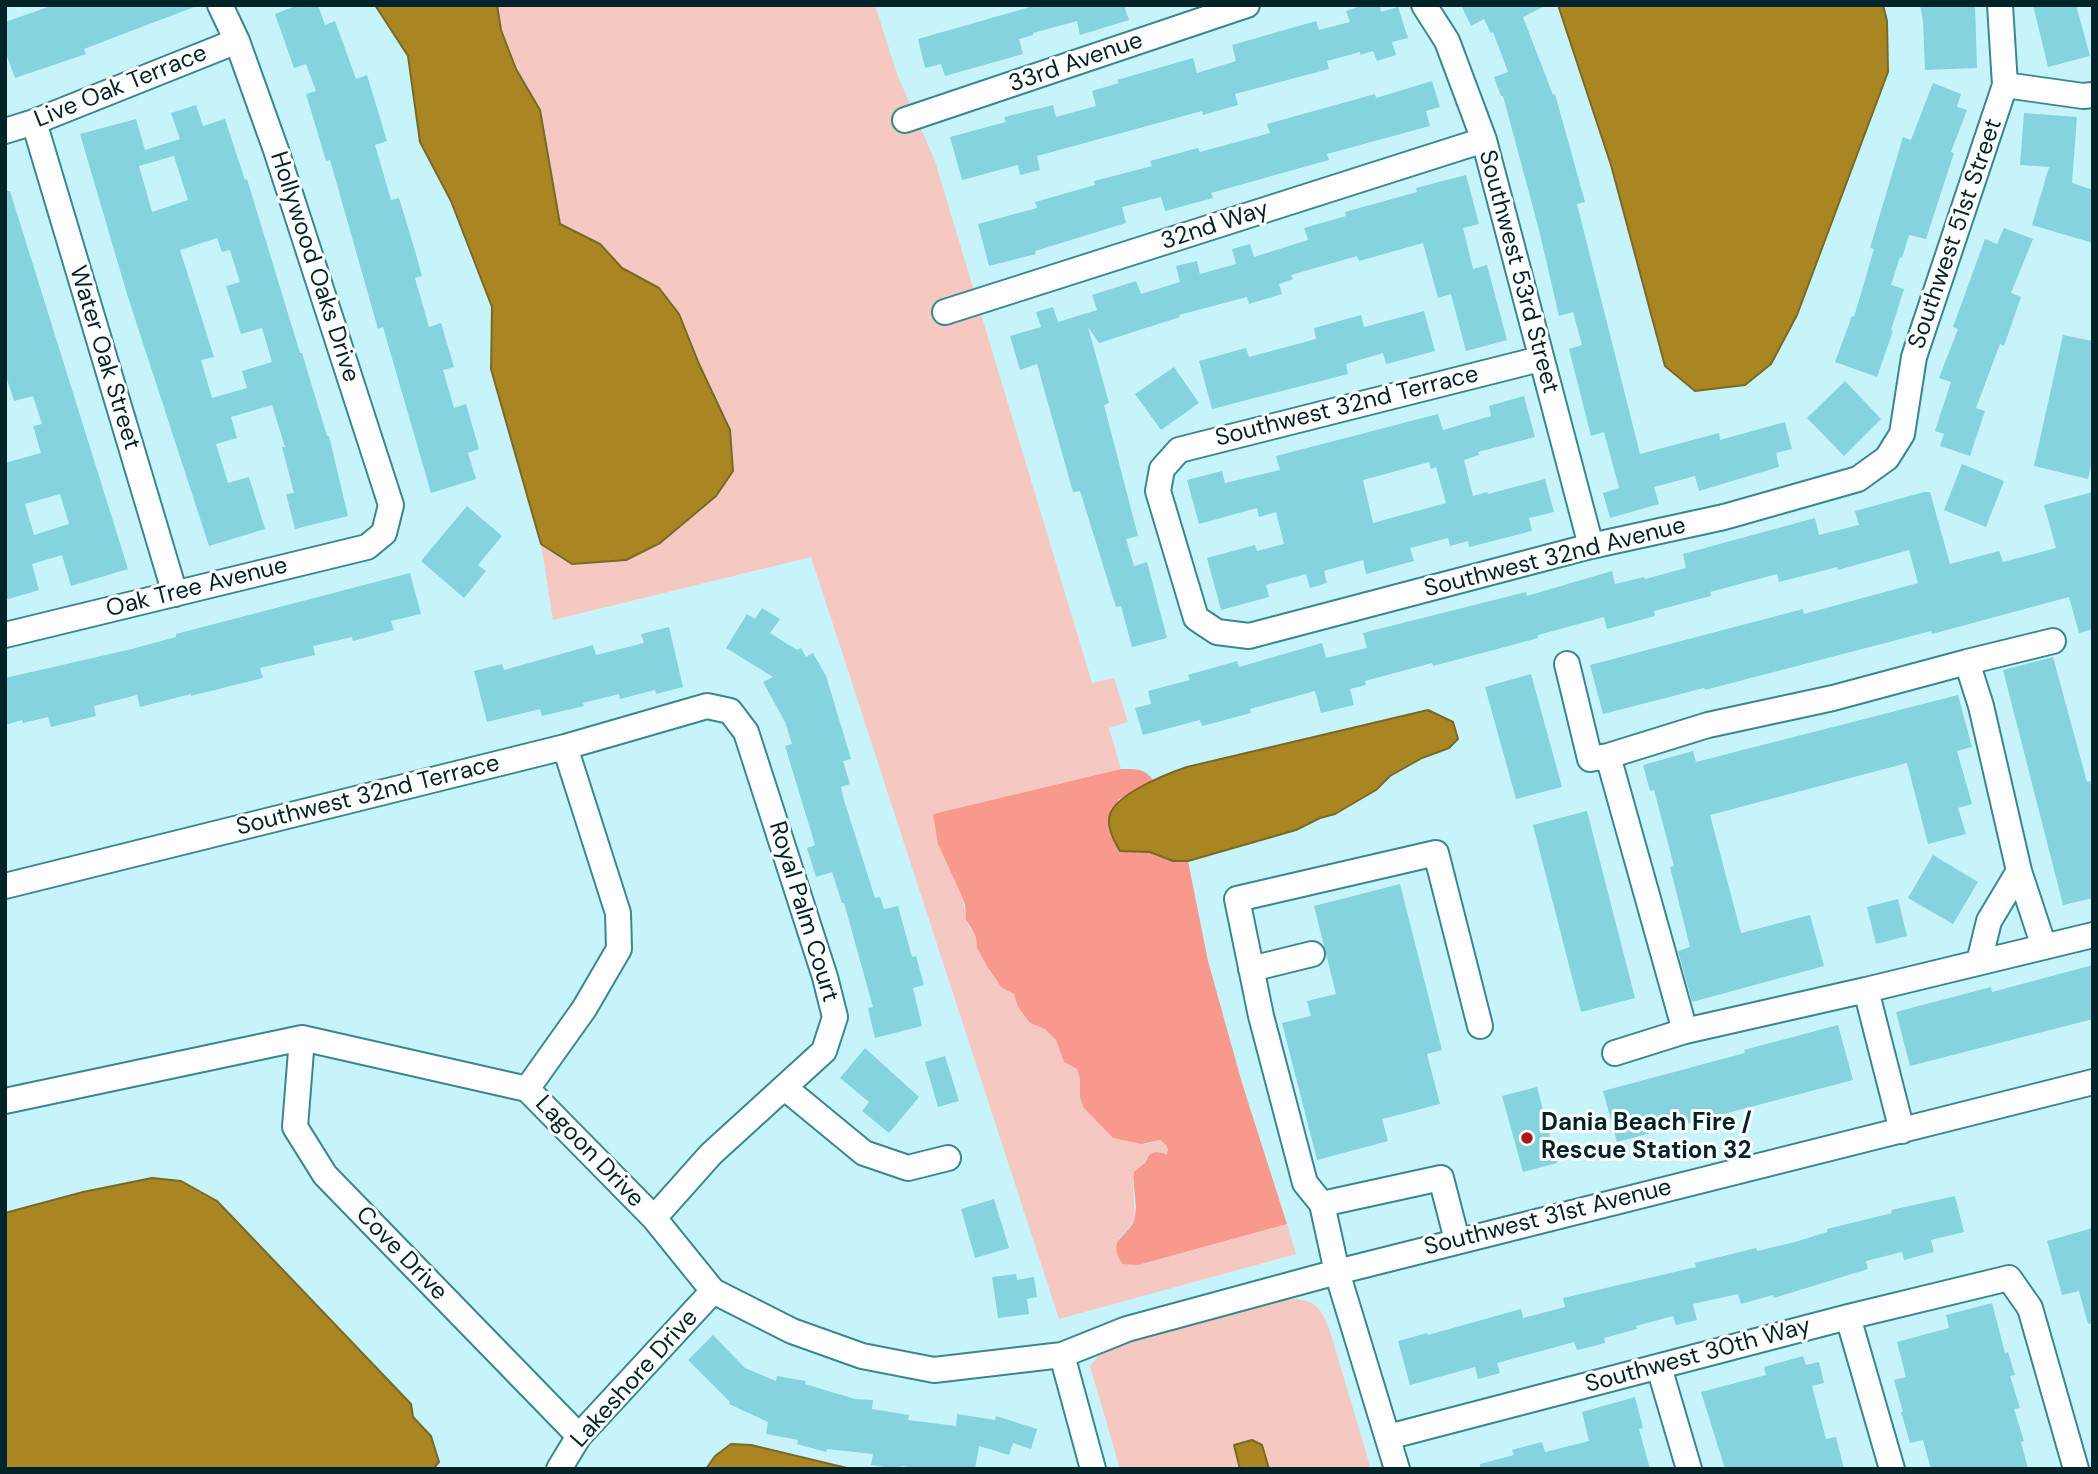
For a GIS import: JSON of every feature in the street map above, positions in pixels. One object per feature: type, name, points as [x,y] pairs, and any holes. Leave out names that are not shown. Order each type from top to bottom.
[{"type":"street","name":"Hollywood Oaks Drive","points":[[220,5],[237,41],[280,163],[391,505],[384,533]]},
{"type":"street","name":"33rd Avenue","points":[[905,120],[1247,5]]},
{"type":"street","name":"Southwest 53rd Street","points":[[1424,5],[1447,41],[1484,140],[1591,546]]},
{"type":"street","name":"Southwest 51st Street","points":[[1887,458],[1902,434],[1914,357],[2005,85],[2000,5]]},
{"type":"street","name":"Live Oak Terrace","points":[[5,131],[237,41]]},
{"type":"street","points":[[2005,85],[2083,96],[2093,95]]},
{"type":"street","name":"Water Oak Street","points":[[34,122],[175,593]]},
{"type":"street","name":"32nd Way","points":[[946,312],[1484,140]]},
{"type":"street","name":"Southwest 32nd Terrace","points":[[1217,632],[1196,618],[1158,491],[1162,469],[1179,450],[1540,359]]},
{"type":"street","name":"Southwest 32nd Avenue","points":[[1217,632],[1249,636],[1591,546],[1724,517],[1858,479],[1887,458]]},
{"type":"street","name":"Oak Tree Avenue","points":[[5,635],[367,547],[384,533]]},
{"type":"street","points":[[1567,664],[1590,759],[1608,756],[1708,725],[1833,698],[2053,641]]},
{"type":"street","points":[[1967,662],[1981,706],[2019,871],[2044,947]]},
{"type":"street","name":"Southwest 32nd Terrace","points":[[5,886],[565,747],[707,706],[730,711]]},
{"type":"street","name":"Royal Palm Court","points":[[654,1218],[711,1154],[824,1051],[835,1017],[825,977],[746,732],[730,711]]},
{"type":"street","points":[[527,1089],[584,1009],[619,949],[618,913],[565,747]]},
{"type":"street","points":[[1608,756],[1685,1031]]},
{"type":"street","points":[[1397,1469],[1337,1272],[1322,1204],[1306,1184],[1261,1016],[1237,899],[1436,853],[1480,1026]]},
{"type":"street","points":[[1979,962],[1989,921],[2019,871]]},
{"type":"street","points":[[1615,1053],[1685,1031],[2093,934]]},
{"type":"street","points":[[1251,970],[1312,954]]},
{"type":"street","points":[[1866,990],[1902,1131]]},
{"type":"street","name":"Lagoon Drive","points":[[5,1101],[302,1038],[527,1089],[654,1218],[713,1291],[792,1331],[862,1356],[934,1370],[1062,1355],[1128,1329]]},
{"type":"street","name":"Cove Drive","points":[[302,1038],[295,1127],[325,1175],[579,1436]]},
{"type":"street","name":"Southwest 31st Avenue","points":[[1128,1329],[1457,1240],[2093,1082]]},
{"type":"street","points":[[785,1088],[864,1153],[908,1168],[948,1158]]},
{"type":"street","points":[[1322,1204],[1441,1178],[1457,1240]]},
{"type":"street","name":"Southwest 30th Way","points":[[1388,1437],[1848,1317],[2009,1278],[2030,1308],[2076,1469]]},
{"type":"street","name":"Lakeshore Drive","points":[[559,1469],[579,1436],[713,1291]]},
{"type":"street","points":[[1848,1317],[1892,1469]]},
{"type":"street","points":[[1062,1355],[1093,1469]]},
{"type":"street","points":[[1659,1367],[1689,1469]]},
{"type":"shaded area","points":[[375,5],[875,5],[897,74],[935,161],[1092,683],[1114,678],[1128,722],[1109,728],[1121,769],[933,814],[945,859],[961,893],[969,927],[976,937],[977,948],[997,982],[1014,994],[1018,1007],[1030,1023],[1045,1029],[1056,1040],[1064,1062],[1077,1069],[1083,1107],[1113,1138],[1146,1144],[1160,1140],[1166,1145],[1168,1153],[1149,1155],[1133,1181],[1135,1218],[1119,1238],[1117,1253],[1138,1265],[1287,1224],[1296,1254],[1059,1319],[811,557],[553,620],[541,544],[491,369],[492,307],[451,201],[420,142],[408,56]]},
{"type":"shaded area","points":[[375,5],[497,5],[501,30],[516,69],[540,110],[560,224],[600,244],[622,268],[659,288],[679,314],[730,430],[733,471],[716,496],[660,543],[626,560],[572,564],[541,544],[491,369],[492,307],[451,201],[420,142],[408,56]]},
{"type":"shaded area","points":[[1558,5],[1883,5],[1887,21],[1888,72],[1797,315],[1771,364],[1745,385],[1695,391],[1665,366],[1611,165]]},
{"type":"shaded area","points":[[1428,710],[1453,722],[1458,739],[1449,748],[1422,758],[1390,776],[1376,790],[1335,814],[1296,830],[1188,861],[1173,861],[1150,852],[1120,851],[1110,831],[1110,815],[1119,802],[1137,789],[1167,774]]},
{"type":"shaded area","points":[[1121,769],[1143,771],[1153,780],[1118,800],[1120,851],[1150,852],[1173,861],[1188,861],[1208,961],[1242,1083],[1287,1224],[1138,1265],[1123,1264],[1116,1248],[1117,1243],[1133,1224],[1135,1217],[1134,1172],[1145,1163],[1149,1155],[1156,1152],[1167,1154],[1166,1145],[1160,1140],[1142,1144],[1113,1138],[1083,1107],[1077,1069],[1064,1062],[1056,1040],[1045,1029],[1030,1023],[1018,1007],[1014,994],[1001,987],[977,948],[976,937],[966,919],[961,894],[938,844],[933,814]]},
{"type":"shaded area","points":[[152,1178],[181,1181],[217,1201],[411,1404],[413,1417],[431,1436],[439,1462],[433,1469],[5,1469],[5,1213],[83,1192]]},
{"type":"shaded area","points":[[1286,1299],[1310,1302],[1323,1315],[1371,1469],[1120,1469],[1090,1366],[1101,1353],[1122,1342]]},
{"type":"shaded area","points":[[1252,1440],[1262,1445],[1269,1469],[1240,1469],[1234,1445]]},
{"type":"shaded area","points":[[731,1444],[751,1445],[851,1469],[706,1469],[715,1456]]},
{"type":"building","points":[[54,5],[194,7],[84,49],[86,54],[15,78],[5,51],[5,22]]},
{"type":"building","points":[[298,5],[318,5],[325,25],[335,21],[356,79],[367,75],[387,141],[375,145],[391,200],[399,198],[413,244],[422,276],[415,278],[429,327],[441,323],[454,367],[443,370],[454,408],[466,404],[479,449],[468,453],[476,479],[431,493],[383,327],[378,329],[330,160],[326,161],[306,94],[316,91],[306,64],[294,68],[275,14]]},
{"type":"building","points":[[1037,5],[1124,5],[1129,20],[1080,35],[1077,21],[1033,33],[1019,39],[1023,54],[945,76],[941,64],[925,68],[918,39]]},
{"type":"building","points":[[1364,5],[1379,5],[1381,12],[1398,7],[1408,38],[1392,42],[1396,55],[1377,61],[1373,51],[1360,55],[1360,52],[1327,61],[1329,69],[1235,94],[1238,105],[1203,115],[1202,111],[1037,156],[1040,170],[1020,175],[1018,165],[962,180],[950,137],[1006,122],[1004,117],[1053,105],[1056,117],[1096,106],[1092,91],[1119,83],[1117,80],[1193,58],[1197,73],[1236,61],[1232,45],[1316,21],[1319,30],[1350,22],[1346,11]]},
{"type":"building","points":[[1461,5],[1547,5],[1523,17],[1553,95],[1555,94],[1585,202],[1577,204],[1640,454],[1719,433],[1720,440],[1785,422],[1792,449],[1776,453],[1779,467],[1699,491],[1695,476],[1654,487],[1659,504],[1610,518],[1603,493],[1619,488],[1604,432],[1591,436],[1569,349],[1582,345],[1573,312],[1559,316],[1503,96],[1494,77],[1508,72],[1493,32],[1491,33],[1484,19],[1471,26]]},
{"type":"building","points":[[1920,5],[1975,5],[1977,68],[1925,70]]},
{"type":"building","points":[[2033,5],[2076,5],[2090,56],[2048,67]]},
{"type":"building","points":[[1432,81],[1440,107],[1426,111],[1430,126],[1327,154],[1329,160],[1211,193],[1213,198],[1165,211],[1161,197],[1122,207],[1126,223],[1035,251],[1036,254],[989,266],[978,224],[1037,208],[1035,202],[1095,185],[1094,181],[1152,166],[1150,161],[1198,148],[1200,152],[1270,133],[1267,124],[1375,94],[1376,98]]},
{"type":"building","points":[[1933,83],[1961,94],[1957,107],[1967,110],[1951,152],[1954,153],[1926,239],[1909,235],[1902,258],[1900,257],[1891,285],[1904,289],[1877,377],[1835,362],[1852,316],[1854,317],[1874,249],[1870,248],[1903,137],[1911,140]]},
{"type":"building","points":[[196,105],[203,126],[225,119],[245,180],[247,179],[300,353],[329,436],[348,516],[295,529],[286,494],[294,493],[282,447],[285,447],[272,405],[231,417],[237,438],[216,444],[228,483],[249,477],[265,529],[209,546],[127,294],[80,134],[136,119],[145,150],[180,139],[171,113]],"holes":[[[174,156],[188,200],[152,212],[139,166]],[[217,238],[222,252],[230,250],[240,282],[226,286],[241,334],[262,328],[272,362],[242,371],[247,388],[212,398],[201,360],[214,357],[180,250]]]},
{"type":"building","points":[[2024,113],[2077,117],[2072,183],[2093,190],[2093,243],[2032,225],[2049,167],[2020,165]]},
{"type":"building","points":[[1466,175],[1479,224],[1463,228],[1473,269],[1487,265],[1507,340],[1466,351],[1451,294],[1438,298],[1423,243],[1359,261],[1357,256],[1291,275],[1293,279],[1279,284],[1282,294],[1249,304],[1247,297],[1179,315],[1180,317],[1099,343],[1088,327],[1109,403],[1104,405],[1138,536],[1126,539],[1134,566],[1147,562],[1167,638],[1132,647],[1121,606],[1116,607],[1080,491],[1073,492],[1037,364],[1020,370],[1010,336],[1041,327],[1036,312],[1053,307],[1058,322],[1097,310],[1092,295],[1136,281],[1141,294],[1180,282],[1176,266],[1197,261],[1200,274],[1236,264],[1232,249],[1250,244],[1254,257],[1308,240],[1304,228],[1346,216],[1345,212],[1417,192],[1416,188]]},
{"type":"building","points":[[5,191],[10,191],[128,569],[71,586],[62,555],[32,564],[39,590],[5,600],[5,463],[41,453],[33,426],[42,424],[33,396],[14,401],[5,373]],"holes":[[[60,494],[69,524],[34,535],[25,504]]]},
{"type":"building","points":[[2004,228],[2033,239],[2011,293],[2021,297],[2004,346],[2000,344],[1976,408],[1985,411],[1970,456],[1940,446],[1944,434],[1935,431],[1951,382],[1939,378],[1958,329],[1953,327],[1985,239],[1997,244]]},
{"type":"building","points":[[1424,311],[1435,351],[1386,364],[1383,353],[1346,364],[1348,374],[1212,409],[1199,361],[1246,348],[1249,357],[1316,339],[1314,328],[1361,315],[1364,327]]},
{"type":"building","points":[[2063,335],[2093,341],[2093,456],[2088,479],[2034,466]]},
{"type":"building","points":[[1174,367],[1199,403],[1161,430],[1135,394]]},
{"type":"building","points":[[1845,381],[1881,419],[1844,456],[1807,418]]},
{"type":"building","points":[[1524,396],[1535,437],[1478,452],[1479,455],[1464,460],[1473,496],[1545,479],[1554,512],[1529,518],[1532,531],[1469,547],[1468,541],[1450,546],[1448,538],[1410,548],[1414,561],[1366,574],[1363,560],[1324,571],[1327,583],[1310,588],[1306,574],[1266,585],[1269,597],[1221,610],[1207,558],[1255,545],[1257,551],[1284,544],[1276,512],[1259,517],[1257,508],[1199,524],[1187,480],[1222,471],[1225,483],[1280,470],[1276,456],[1438,414],[1443,430],[1491,416],[1489,406]],"holes":[[[1429,462],[1431,469],[1436,467],[1446,503],[1373,523],[1363,480]]]},
{"type":"building","points":[[1962,464],[2004,481],[1986,527],[1944,510]]},
{"type":"building","points":[[1930,492],[1950,564],[1999,551],[2003,562],[2056,548],[2044,505],[2093,492],[2093,629],[2079,633],[2069,597],[1932,634],[1931,631],[1603,714],[1590,665],[1803,609],[1804,614],[1918,583],[1909,550],[1838,570],[1837,567],[1779,582],[1777,574],[1710,592],[1711,596],[1654,611],[1655,616],[1607,629],[1604,617],[1490,651],[1365,681],[1366,685],[1350,689],[1354,705],[1321,713],[1315,691],[1202,726],[1200,720],[1143,735],[1135,708],[1151,704],[1148,691],[1190,680],[1188,675],[1237,661],[1239,667],[1322,643],[1326,658],[1367,648],[1363,633],[1526,592],[1527,596],[1612,571],[1615,584],[1644,577],[1645,579],[1686,568],[1683,554],[1815,518],[1819,535],[1859,525],[1855,511]]},
{"type":"building","points":[[467,506],[502,536],[478,565],[486,571],[464,598],[421,561]]},
{"type":"building","points":[[410,573],[421,614],[391,621],[394,630],[353,641],[352,637],[313,646],[315,655],[260,668],[263,678],[191,696],[140,707],[137,695],[94,706],[96,716],[51,727],[48,717],[5,725],[5,678],[132,649],[176,637],[176,634]]},
{"type":"building","points":[[762,608],[780,619],[770,633],[797,650],[801,648],[806,657],[813,653],[826,676],[851,759],[843,761],[850,784],[841,787],[843,797],[875,898],[880,897],[884,909],[898,906],[912,957],[916,956],[924,985],[913,988],[922,1026],[875,1038],[868,1008],[873,1007],[844,903],[832,872],[816,877],[807,848],[815,845],[785,746],[792,744],[785,722],[763,682],[773,677],[726,648],[747,614],[755,619]]},
{"type":"building","points":[[669,627],[683,687],[656,694],[655,690],[620,699],[619,694],[542,716],[540,709],[487,722],[474,671],[502,664],[504,670],[593,645],[596,655],[644,643],[641,634]]},
{"type":"building","points":[[2053,657],[2087,782],[2090,781],[2093,794],[2093,898],[2063,905],[2003,670]]},
{"type":"building","points":[[1531,674],[1562,787],[1516,799],[1485,687]]},
{"type":"building","points":[[1958,695],[1972,747],[1957,751],[1972,804],[1958,808],[1966,834],[1928,844],[1907,763],[1710,815],[1741,933],[1810,915],[1824,966],[1692,1002],[1678,951],[1690,947],[1670,867],[1674,866],[1654,790],[1650,791],[1643,765],[1693,751],[1696,762]]},
{"type":"building","points":[[1587,811],[1635,998],[1581,1012],[1533,825]]},
{"type":"building","points":[[1933,855],[1978,882],[1953,924],[1908,898]]},
{"type":"building","points":[[1400,884],[1442,1050],[1427,1054],[1440,1104],[1382,1119],[1388,1141],[1317,1160],[1282,1023],[1311,1016],[1307,1001],[1336,994],[1314,906]]},
{"type":"building","points":[[1898,899],[1907,936],[1876,944],[1867,907]]},
{"type":"building","points":[[2093,965],[2093,1019],[1910,1066],[1896,1012],[1991,987],[1992,992]]},
{"type":"building","points":[[1838,1025],[1853,1080],[1617,1142],[1603,1091]]},
{"type":"building","points":[[865,1048],[919,1097],[889,1133],[862,1111],[869,1102],[840,1078]]},
{"type":"building","points":[[945,1056],[959,1101],[938,1107],[925,1062]]},
{"type":"building","points":[[1537,1087],[1557,1163],[1523,1172],[1502,1096]]},
{"type":"building","points":[[1955,1196],[1964,1232],[1931,1240],[1934,1252],[1904,1260],[1902,1252],[1866,1261],[1868,1269],[1774,1298],[1773,1295],[1741,1304],[1738,1294],[1693,1304],[1697,1320],[1676,1325],[1673,1316],[1636,1326],[1637,1329],[1604,1338],[1605,1343],[1577,1350],[1574,1342],[1497,1363],[1500,1373],[1478,1379],[1475,1367],[1410,1385],[1398,1341],[1521,1309],[1523,1318],[1565,1307],[1563,1298],[1696,1267],[1695,1263],[1756,1248],[1757,1251],[1795,1242],[1827,1232],[1827,1229],[1892,1213],[1891,1210]]},
{"type":"building","points":[[994,1199],[1009,1248],[975,1258],[961,1209]]},
{"type":"building","points":[[2093,1228],[2093,1323],[2088,1324],[2079,1291],[2062,1295],[2047,1241]]},
{"type":"building","points":[[1016,1274],[1017,1280],[1034,1277],[1037,1297],[1027,1299],[1029,1314],[998,1318],[992,1277]]},
{"type":"building","points":[[1992,1303],[2005,1353],[2008,1352],[2015,1375],[2010,1376],[2020,1408],[2014,1409],[2024,1441],[2021,1442],[2028,1469],[1931,1469],[1923,1440],[1910,1443],[1901,1412],[1894,1380],[1906,1377],[1897,1342],[1949,1328],[1946,1315]]},
{"type":"building","points":[[713,1335],[745,1368],[776,1381],[777,1376],[806,1381],[805,1384],[855,1399],[873,1400],[872,1409],[909,1415],[908,1420],[956,1426],[957,1414],[995,1420],[996,1416],[1037,1429],[1031,1449],[1013,1443],[1009,1455],[979,1446],[975,1469],[922,1469],[901,1466],[901,1469],[897,1469],[871,1465],[873,1454],[827,1449],[826,1452],[797,1444],[798,1440],[766,1434],[768,1422],[729,1404],[688,1360]]},
{"type":"building","points":[[1803,1356],[1806,1365],[1819,1362],[1824,1383],[1812,1386],[1826,1439],[1836,1437],[1844,1469],[1725,1469],[1701,1392],[1766,1375],[1764,1367]]},
{"type":"building","points":[[1635,1397],[1643,1428],[1639,1429],[1650,1469],[1480,1469],[1480,1464],[1514,1455],[1512,1450],[1542,1442],[1545,1452],[1589,1441],[1582,1412]]},
{"type":"place","name":"Dania Beach Fire / Rescue Station 32","points":[[1527,1138]]}]
